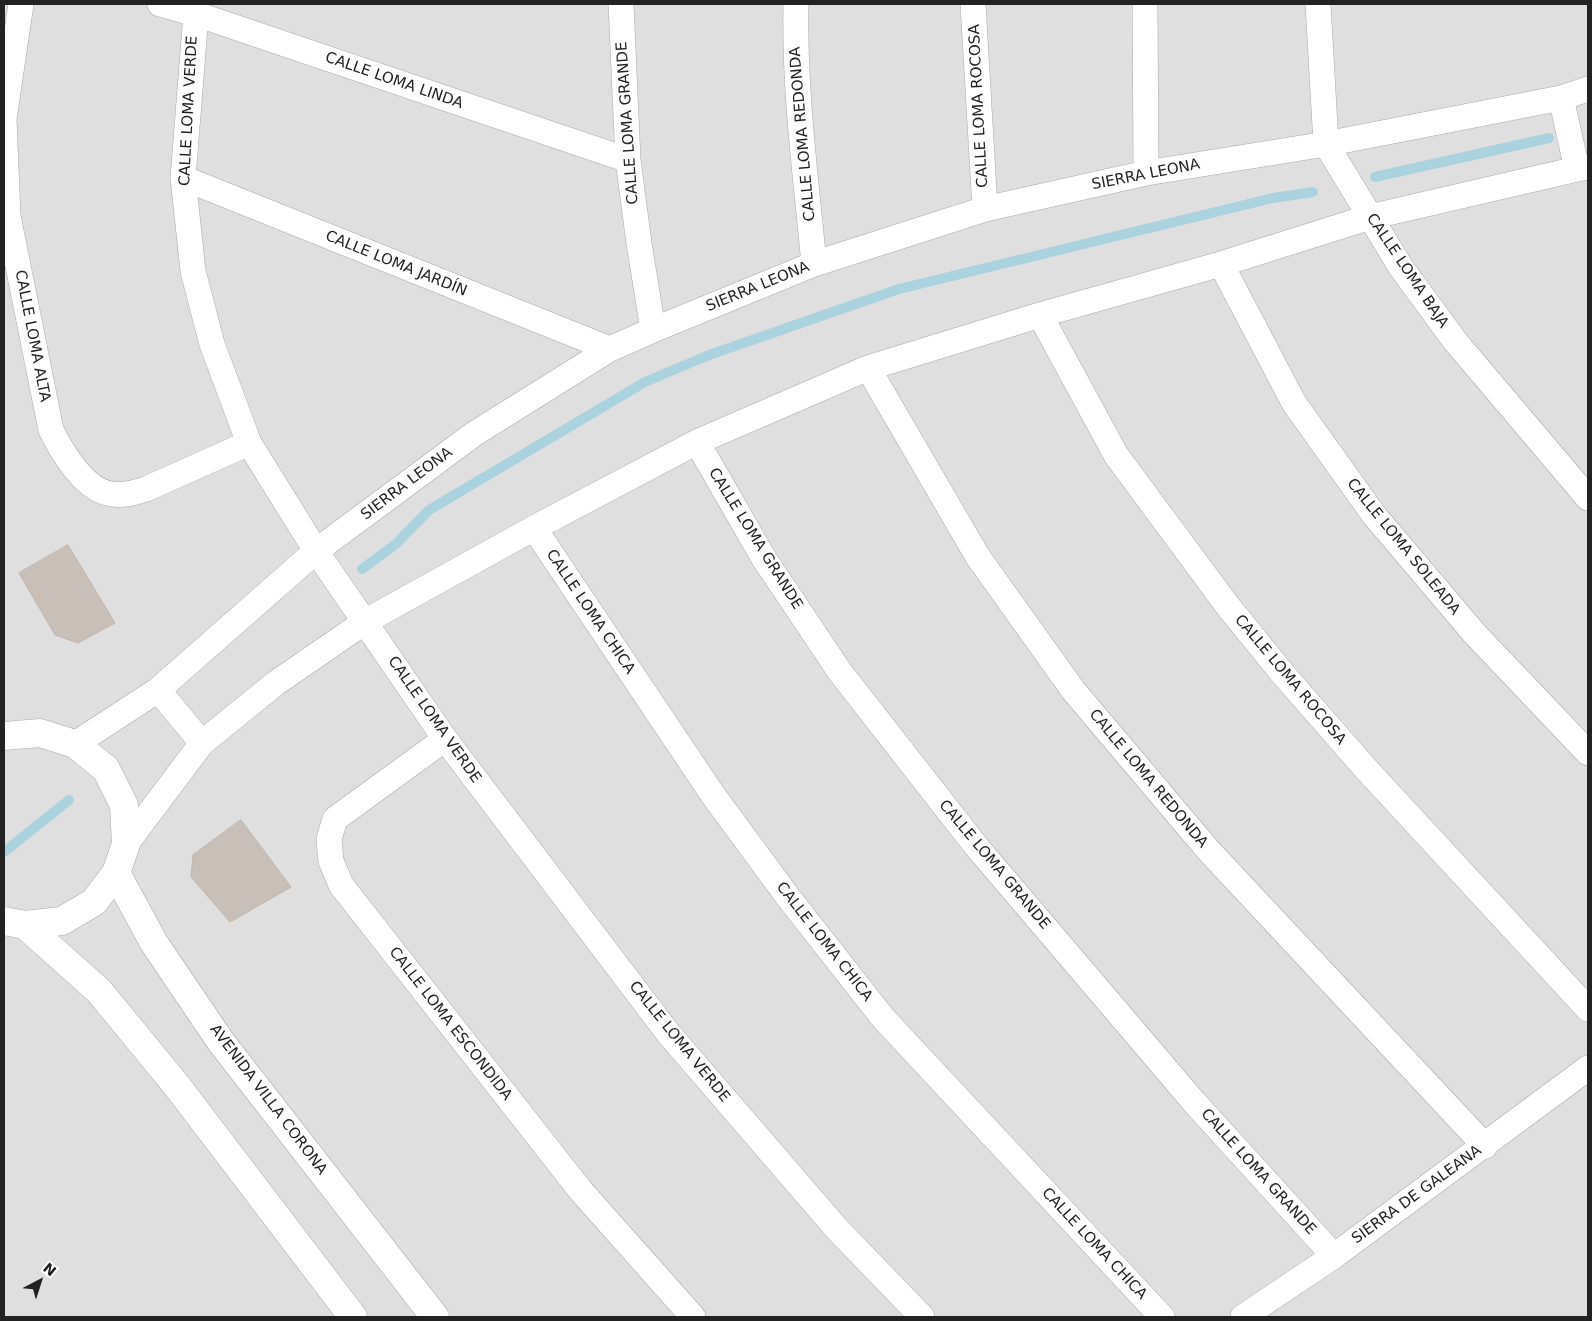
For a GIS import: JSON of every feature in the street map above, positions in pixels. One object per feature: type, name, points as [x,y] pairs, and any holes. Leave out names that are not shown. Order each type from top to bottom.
[{"type":"street","name":"CALLE LOMA ALTA","points":[[21,4],[4,119],[8,216],[51,430],[65,456],[88,482],[110,494],[130,494],[146,489],[249,443]]},
{"type":"street","name":"CALLE LOMA LINDA","points":[[160,4],[196,14],[628,160]]},
{"type":"street","name":"CALLE LOMA GRANDE","points":[[621,4],[628,160],[653,330]]},
{"type":"street","name":"CALLE LOMA REDONDA","points":[[796,4],[795,45],[814,264]]},
{"type":"street","name":"CALLE LOMA ROCOSA","points":[[973,4],[985,209]]},
{"type":"street","points":[[1145,4],[1146,173]]},
{"type":"street","name":"CALLE LOMA BAJA","points":[[1318,4],[1326,144],[1400,266],[1455,341],[1588,498]]},
{"type":"street","name":"CALLE LOMA VERDE","points":[[196,14],[183,178],[193,272],[212,344],[249,443],[316,551],[366,621],[445,739],[668,1033],[837,1229],[922,1317]]},
{"type":"street","name":"SIERRA LEONA","points":[[75,744],[158,690],[316,551],[474,434],[610,349],[653,330],[814,264],[985,209],[1146,173],[1326,144],[1561,98],[1588,89]]},
{"type":"street","points":[[14,923],[62,921],[94,902],[116,873],[126,844],[202,743],[276,683],[366,621],[534,528],[696,442],[868,368],[1040,315],[1221,264],[1370,218],[1583,168],[1561,98]]},
{"type":"street","name":"CALLE LOMA JARDÍN","points":[[183,178],[610,349]]},
{"type":"street","name":"CALLE LOMA SOLEADA","points":[[1221,264],[1294,403],[1374,515],[1474,633],[1588,753]]},
{"type":"street","name":"CALLE LOMA ROCOSA","points":[[1040,315],[1116,455],[1227,605],[1283,674],[1367,770],[1588,1009]]},
{"type":"street","name":"CALLE LOMA REDONDA","points":[[868,368],[978,557],[1074,690],[1209,851],[1484,1146]]},
{"type":"street","name":"CALLE LOMA GRANDE","points":[[696,442],[764,557],[840,672],[976,846],[1194,1102],[1334,1256]]},
{"type":"street","name":"CALLE LOMA CHICA","points":[[534,528],[713,795],[788,897],[883,1018],[1162,1317]]},
{"type":"street","points":[[158,690],[202,743]]},
{"type":"street","points":[[4,736],[40,733],[75,744],[106,769],[124,805],[126,844]]},
{"type":"street","name":"CALLE LOMA ESCONDIDA","points":[[445,739],[335,819],[329,840],[331,861],[341,885],[581,1191],[693,1317]]},
{"type":"street","name":"AVENIDA VILLA CORONA","points":[[116,873],[154,943],[221,1042],[435,1317]]},
{"type":"street","points":[[14,923],[99,991],[176,1086],[353,1317]]},
{"type":"street","name":"SIERRA DE GALEANA","points":[[1242,1317],[1334,1256],[1588,1068]]},
{"type":"shaded area","points":[[4,4],[1588,4],[1588,1317],[4,1317]]},
{"type":"building","points":[[68,545],[115,623],[78,643],[55,635],[19,573]]},
{"type":"building","points":[[241,820],[291,887],[230,922],[191,877],[193,855]]},
{"type":"waterway","points":[[1375,177],[1549,138]]},
{"type":"waterway","points":[[362,569],[396,544],[429,510],[645,382],[709,355],[899,289],[1273,198],[1313,192]]},
{"type":"waterway","points":[[4,852],[69,800]]}]
